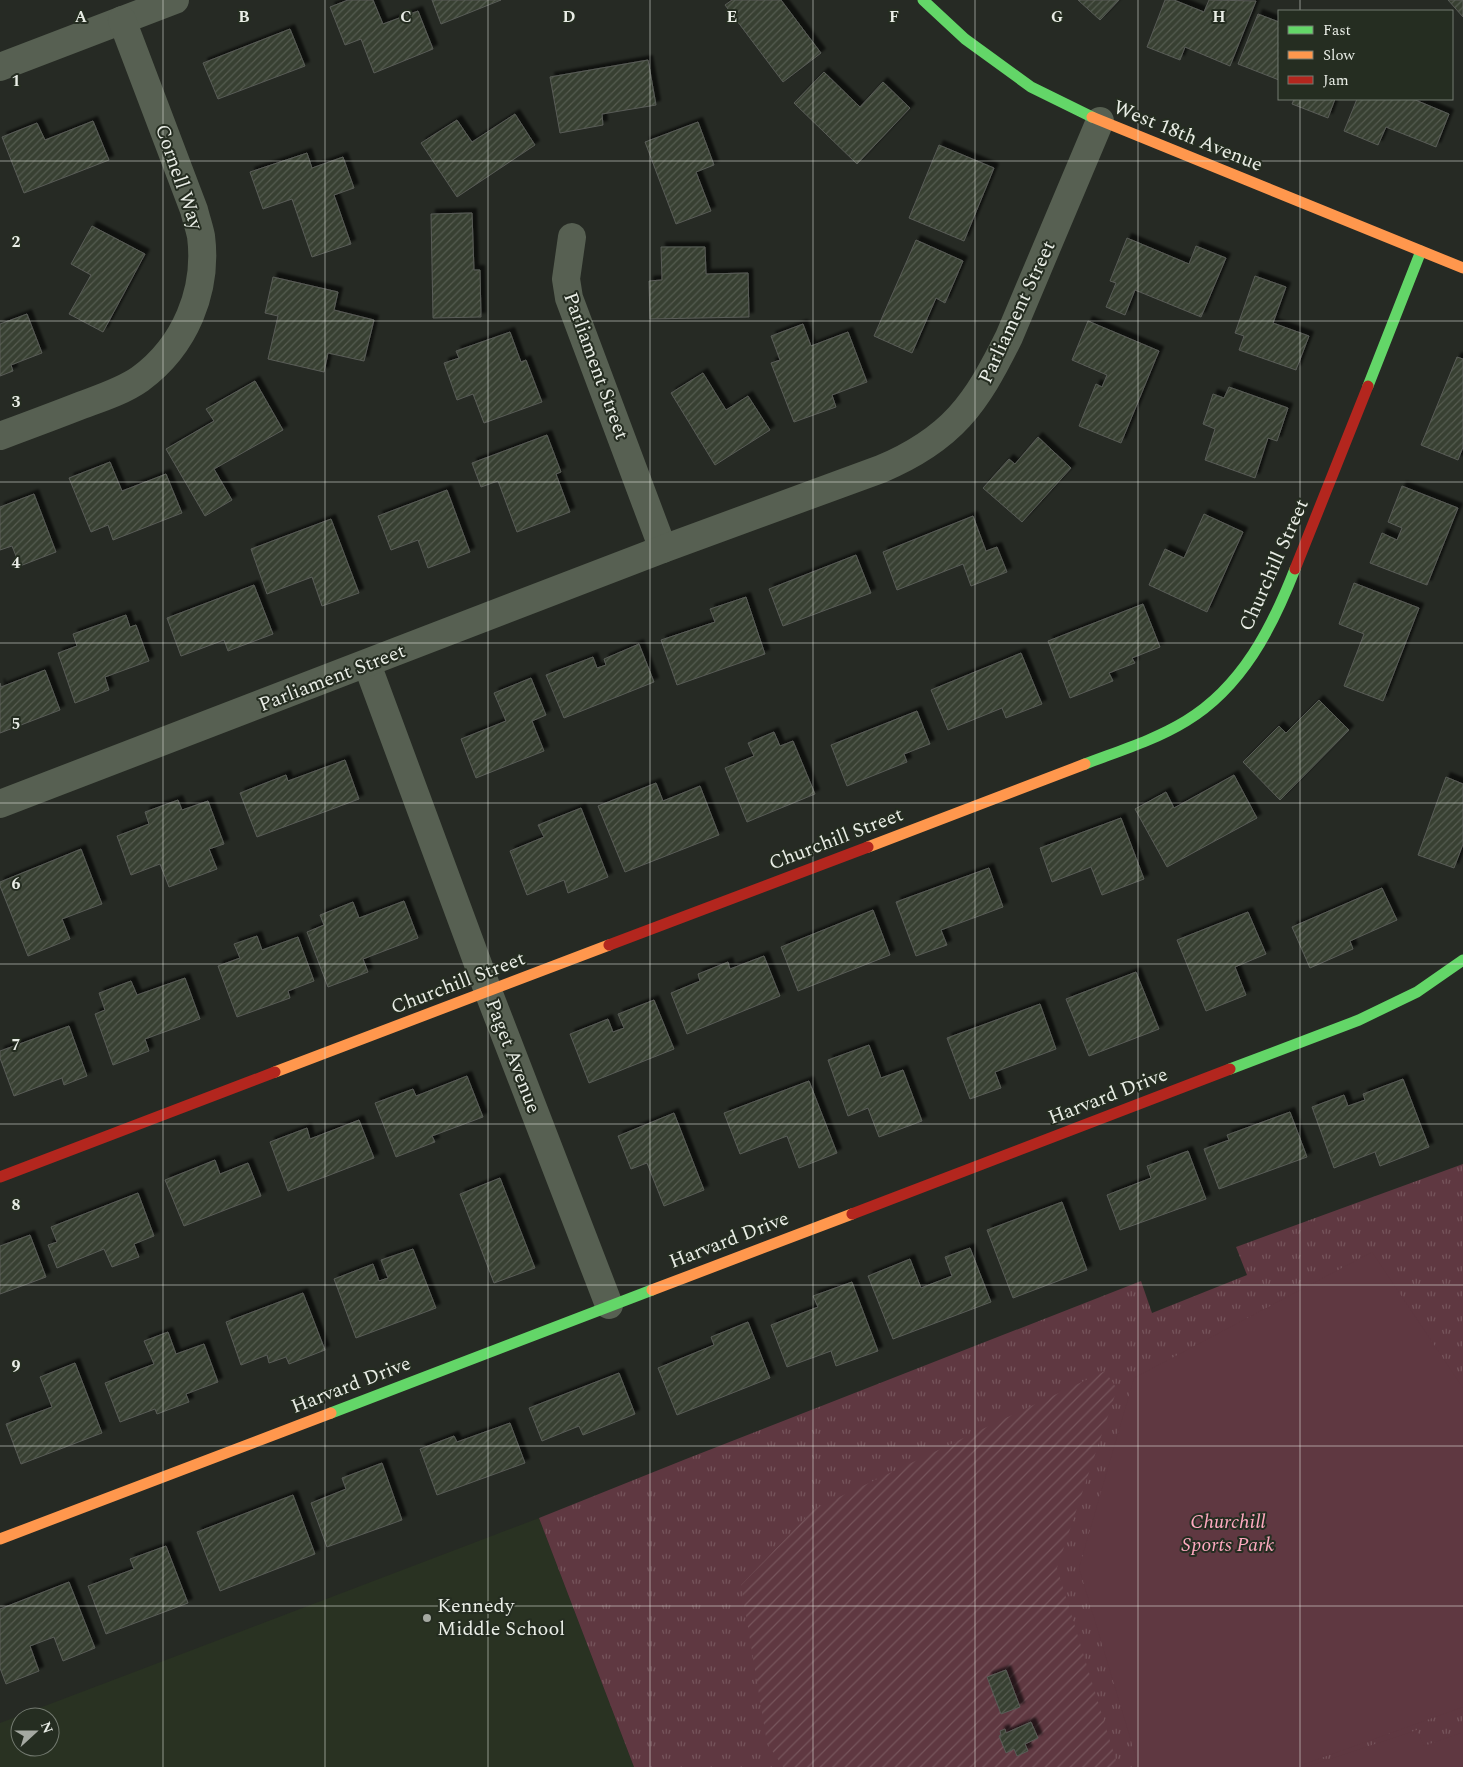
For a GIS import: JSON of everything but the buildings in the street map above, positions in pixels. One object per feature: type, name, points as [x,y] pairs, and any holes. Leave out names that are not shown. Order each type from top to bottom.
[{"type":"street","points":[[0,67],[175,0]]},
{"type":"street","name":"West 18th Avenue","points":[[923,0],[965,40],[1031,87],[1100,121],[1463,268]]},
{"type":"street","name":"Cornell Way","points":[[0,436],[116,392],[140,380],[161,361],[177,342],[191,315],[199,290],[202,264],[201,235],[194,210],[122,20]]},
{"type":"street","name":"Parliament Street","points":[[0,804],[663,550],[881,469],[921,450],[944,434],[963,414],[980,391],[1009,337],[1100,121]]},
{"type":"street","name":"Parliament Street","points":[[572,237],[566,279],[569,298],[663,550]]},
{"type":"street","name":"Churchill Street","points":[[0,1178],[1148,740],[1190,718],[1209,704],[1242,670],[1259,647],[1274,619],[1421,251]]},
{"type":"street","name":"Paget Avenue","points":[[366,664],[488,991],[609,1305]]},
{"type":"street","name":"Harvard Drive","points":[[0,1539],[1359,1020],[1418,992],[1463,960]]},
{"type":"shaded area","name":"Kennedy Middle School","points":[[539,1518],[634,1767],[0,1767],[0,1723],[10,1719],[10,1757],[60,1757],[60,1707],[42,1707]]},
{"type":"green space","name":"Churchill Sports Park","points":[[1463,1164],[1463,1767],[634,1767],[539,1518],[1141,1281],[1152,1313],[1247,1275],[1236,1247]]},
{"type":"green space","points":[[1372,1252],[1463,1388],[1463,1707],[1296,1767],[1139,1767],[1079,1568],[1134,1378]]},
{"type":"green space","points":[[1105,1371],[1117,1389],[1057,1568],[1118,1767],[783,1767],[767,1743],[741,1585],[814,1509]]},
{"type":"green space","points":[[1417,1730],[1424,1746],[1463,1732],[1463,1767],[1306,1767]]},
{"type":"traffic: fast","points":[[923,0],[965,39],[1031,87],[1092,117]]},
{"type":"traffic: fast","points":[[1368,386],[1421,251]]},
{"type":"traffic: fast","points":[[1085,764],[1162,734],[1206,707],[1239,674],[1253,654],[1276,613],[1295,569]]},
{"type":"traffic: fast","points":[[1230,1069],[1359,1020],[1417,992],[1463,960]]},
{"type":"traffic: fast","points":[[331,1413],[652,1290]]},
{"type":"traffic: slow","points":[[1092,117],[1463,268]]},
{"type":"traffic: slow","points":[[868,847],[1085,764]]},
{"type":"traffic: slow","points":[[275,1072],[609,945]]},
{"type":"traffic: slow","points":[[652,1290],[852,1214]]},
{"type":"traffic: slow","points":[[0,1539],[331,1413]]},
{"type":"traffic: jam","points":[[1295,569],[1368,386]]},
{"type":"traffic: jam","points":[[609,945],[868,847]]},
{"type":"traffic: jam","points":[[852,1214],[1230,1069]]},
{"type":"traffic: jam","points":[[0,1177],[275,1072]]},
{"type":"place","name":"Kennedy Middle School","points":[[427,1618]]}]
